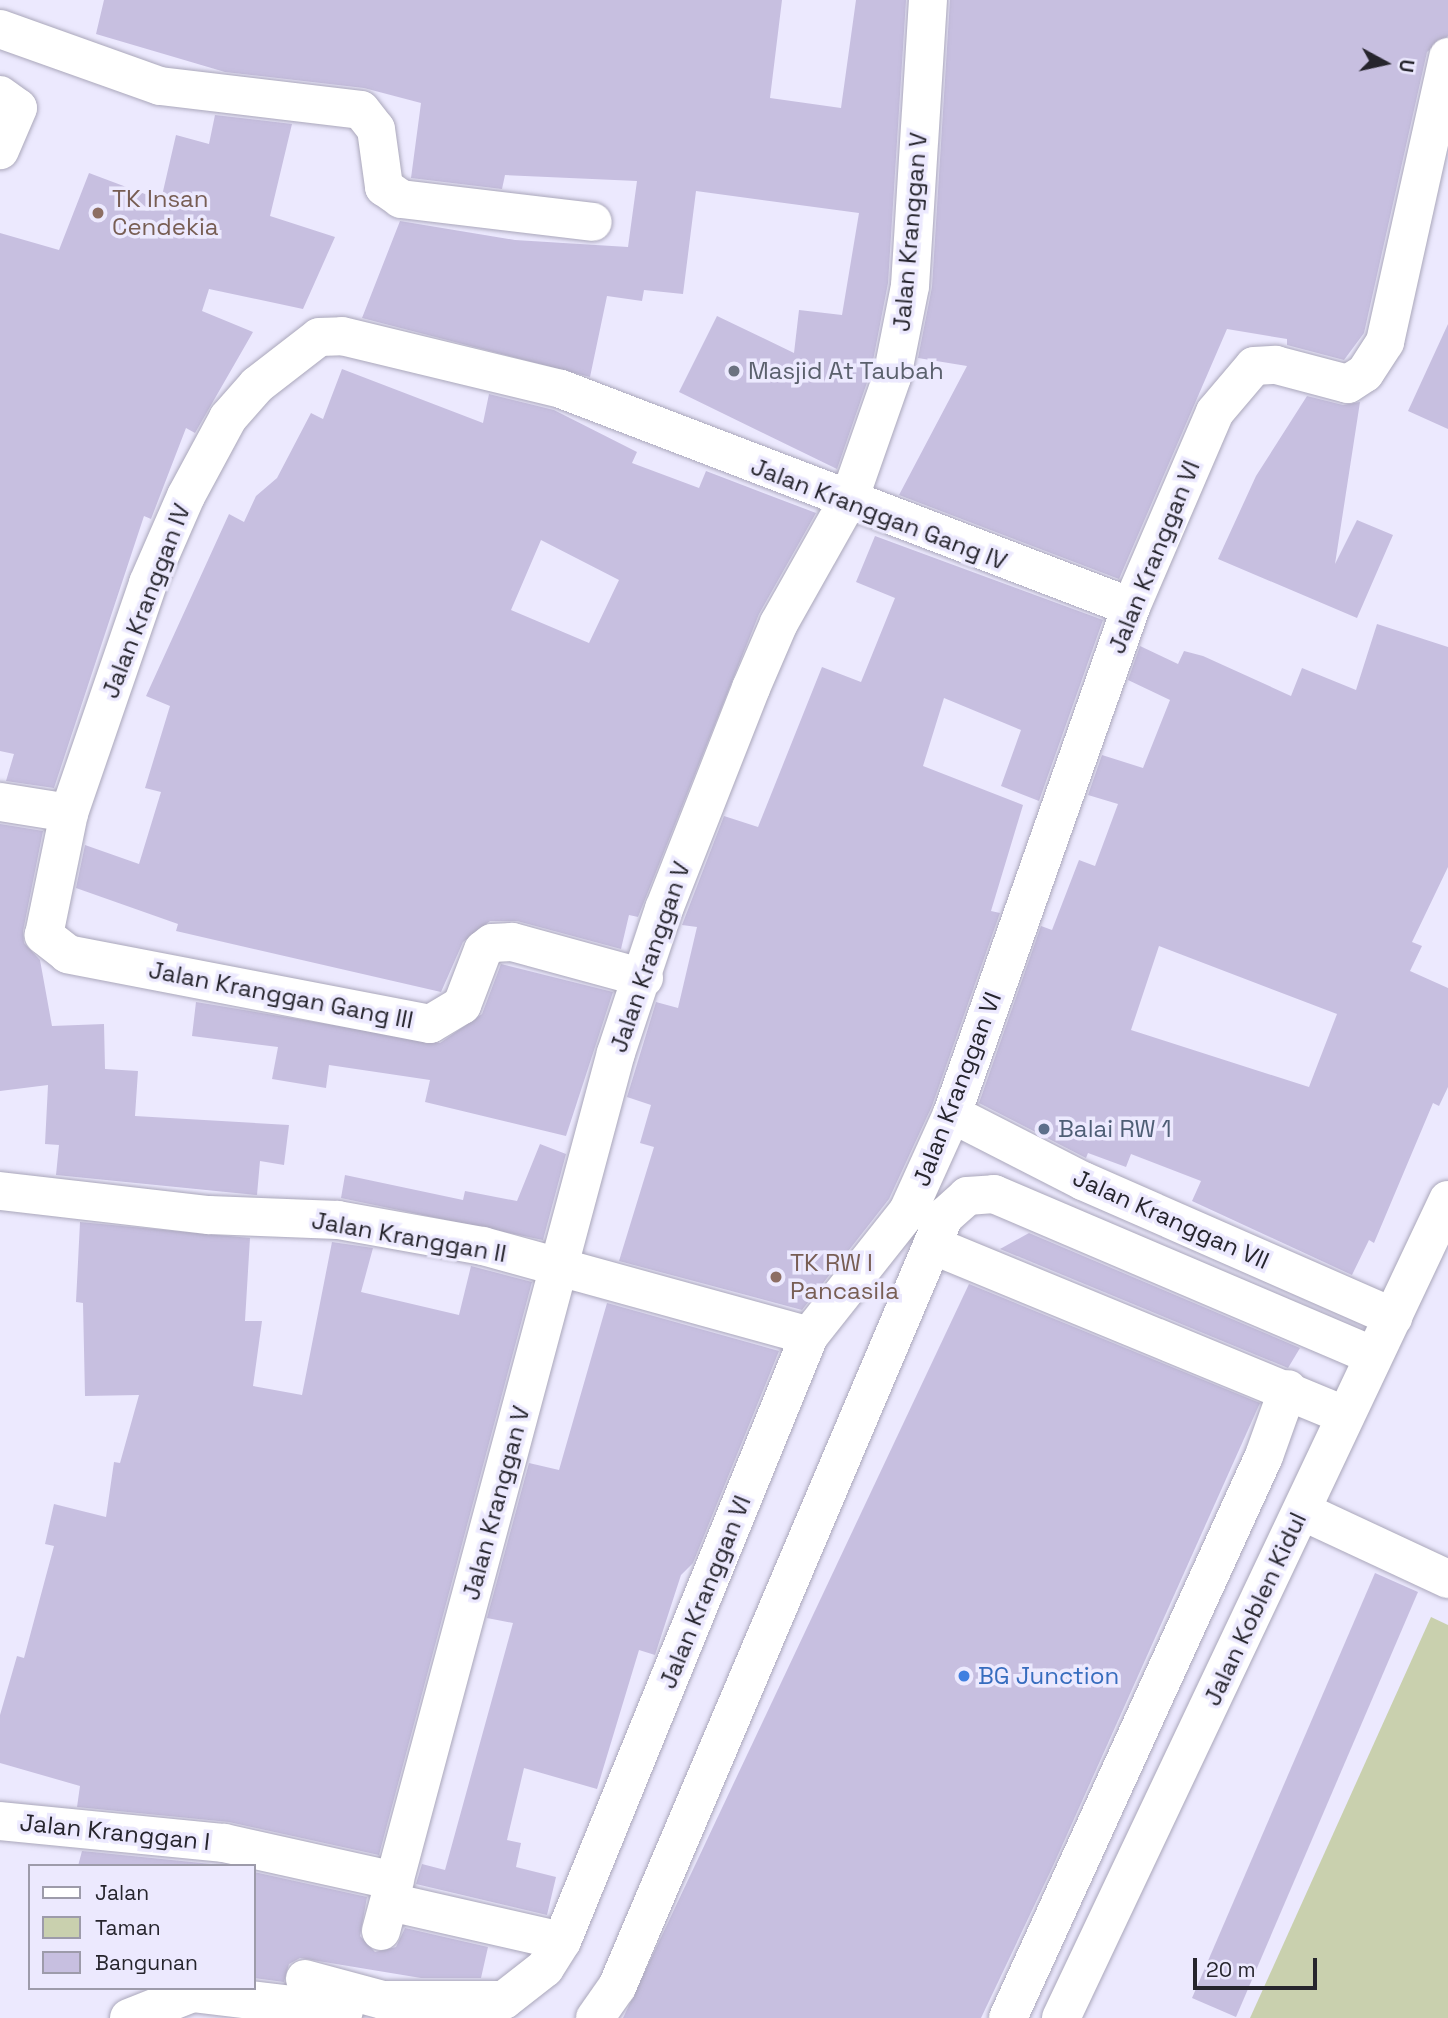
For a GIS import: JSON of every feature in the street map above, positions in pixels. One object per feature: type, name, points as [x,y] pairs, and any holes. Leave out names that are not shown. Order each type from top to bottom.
[{"type":"street","name":"Jalan Kranggan V","points":[[389,1905],[616,1052],[644,978],[664,909],[774,634],[850,497],[891,377],[910,286],[928,0]]},
{"type":"street","points":[[0,29],[160,86],[361,110],[376,129],[384,187],[401,200],[593,222]]},
{"type":"street","name":"Jalan Kranggan VI","points":[[305,1979],[383,2000],[504,2000],[524,1989],[562,1941],[809,1336],[908,1211],[952,1114],[1131,607],[1215,412],[1246,373],[1276,365],[1348,384],[1365,373],[1385,342],[1448,57]]},
{"type":"street","points":[[0,95],[18,108],[0,150]]},
{"type":"street","name":"Jalan Kranggan IV","points":[[44,935],[69,813],[148,583],[186,496],[228,418],[257,385],[318,337],[342,335],[536,382],[629,418]]},
{"type":"street","name":"Jalan Kranggan Gang IV","points":[[629,418],[850,497],[1011,565],[1131,607]]},
{"type":"street","points":[[0,802],[69,813]]},
{"type":"street","name":"Jalan Kranggan Gang III","points":[[44,935],[68,954],[430,1024],[462,1005],[483,950],[492,943],[512,942],[644,978]]},
{"type":"street","name":"Jalan Kranggan VII","points":[[952,1114],[1083,1181],[1393,1317]]},
{"type":"street","name":"Jalan Kranggan II","points":[[0,1191],[209,1215],[338,1220],[560,1267],[809,1336]]},
{"type":"street","points":[[595,2018],[618,1987],[944,1217],[967,1196],[994,1194],[1372,1355]]},
{"type":"street","name":"Jalan Koblen Kidul","points":[[1061,2018],[1302,1511],[1343,1414],[1393,1317],[1448,1200]]},
{"type":"street","points":[[932,1245],[1288,1389],[1343,1414]]},
{"type":"street","points":[[1008,2018],[1231,1531],[1288,1389]]},
{"type":"street","points":[[1302,1511],[1448,1579]]},
{"type":"street","name":"Jalan Kranggan I","points":[[0,1821],[224,1843],[389,1905],[562,1941]]},
{"type":"street","points":[[129,2018],[192,1993],[391,2018]]},
{"type":"green space","points":[[1431,1617],[1448,1625],[1448,2018],[1250,2018]]},
{"type":"building","points":[[104,0],[782,0],[770,98],[841,108],[856,0],[906,0],[888,283],[871,371],[837,469],[679,392],[717,316],[794,353],[799,310],[842,315],[859,213],[696,191],[683,294],[644,290],[642,301],[607,296],[590,377],[362,318],[400,221],[515,240],[628,247],[637,181],[505,175],[502,189],[411,178],[421,103],[364,88],[225,72],[96,34]]},
{"type":"building","points":[[950,0],[1448,0],[1448,36],[1427,52],[1364,333],[1344,360],[1287,345],[1287,339],[1227,329],[1119,579],[899,495],[967,366],[918,358],[932,287]]},
{"type":"building","points":[[215,115],[292,124],[270,216],[335,237],[303,309],[209,289],[202,311],[253,332],[195,433],[186,428],[151,519],[144,516],[54,788],[6,781],[14,754],[0,751],[0,233],[59,250],[89,173],[161,200],[176,135],[209,144]]},
{"type":"building","points":[[1448,324],[1448,429],[1408,411]]},
{"type":"building","points":[[342,369],[483,423],[489,394],[554,410],[637,452],[632,463],[699,488],[706,471],[816,513],[759,614],[638,917],[629,915],[621,949],[517,921],[490,921],[463,942],[441,992],[176,931],[178,924],[76,888],[85,845],[139,864],[161,792],[145,788],[170,706],[146,696],[229,514],[244,522],[256,496],[277,478],[311,413],[323,419]],"holes":[[[541,540],[619,580],[589,643],[511,610]]]},
{"type":"building","points":[[1307,396],[1343,405],[1360,402],[1335,564],[1357,520],[1393,535],[1357,618],[1218,559],[1256,476]]},
{"type":"building","points":[[875,536],[1103,620],[1039,801],[1001,786],[1021,730],[944,698],[923,766],[1023,805],[991,911],[1000,913],[932,1106],[889,1199],[802,1310],[619,1261],[654,1147],[640,1143],[651,1105],[627,1097],[656,1002],[678,1008],[697,927],[682,925],[724,816],[758,827],[822,667],[861,682],[895,598],[856,582]]},
{"type":"building","points":[[1377,624],[1448,647],[1448,867],[1412,942],[1422,946],[1410,971],[1448,988],[1448,1087],[1439,1106],[1433,1103],[1374,1243],[1369,1240],[1352,1275],[1192,1201],[1201,1181],[1131,1154],[1126,1167],[1088,1153],[1086,1158],[979,1103],[1041,926],[1052,930],[1079,860],[1095,866],[1118,804],[1088,795],[1102,755],[1143,768],[1170,700],[1128,680],[1140,646],[1178,664],[1184,651],[1203,656],[1291,696],[1302,668],[1356,690]],"holes":[[[1159,946],[1337,1014],[1309,1087],[1131,1030]]]},
{"type":"building","points":[[0,824],[43,831],[23,931],[24,943],[40,960],[52,1026],[104,1024],[105,1069],[138,1071],[135,1116],[289,1125],[284,1165],[260,1161],[257,1195],[56,1175],[59,1145],[45,1144],[48,1085],[0,1091]]},
{"type":"building","points":[[501,964],[613,992],[566,1136],[425,1102],[430,1080],[329,1065],[326,1088],[272,1079],[278,1047],[192,1036],[196,1002],[440,1043],[482,1014]]},
{"type":"building","points":[[540,1144],[566,1154],[543,1240],[341,1198],[345,1175],[463,1200],[465,1191],[517,1201]]},
{"type":"building","points":[[80,1222],[250,1238],[245,1321],[262,1321],[253,1386],[302,1395],[332,1242],[373,1248],[361,1292],[459,1315],[471,1266],[532,1282],[379,1855],[229,1822],[77,1807],[80,1786],[0,1763],[0,1715],[17,1656],[24,1658],[54,1546],[45,1544],[54,1504],[106,1517],[114,1462],[120,1463],[139,1395],[85,1396],[83,1303],[76,1302]]},
{"type":"building","points":[[1029,1233],[1300,1348],[1288,1368],[1000,1249]]},
{"type":"building","name":"BG Junction","points":[[969,1284],[1260,1403],[1053,1866],[981,2018],[623,2018]]},
{"type":"building","points":[[607,1303],[779,1351],[693,1563],[681,1575],[655,1655],[639,1650],[597,1789],[524,1768],[507,1840],[521,1843],[516,1867],[556,1877],[547,1915],[416,1884],[422,1864],[445,1870],[513,1623],[487,1618],[529,1463],[559,1470]]},
{"type":"building","points":[[1375,1573],[1418,1592],[1236,2017],[1192,1998]]},
{"type":"building","points":[[82,1851],[211,1864],[79,1864]]},
{"type":"building","points":[[256,1872],[367,1897],[360,1936],[375,1952],[396,1947],[405,1928],[488,1947],[481,1978],[421,1978],[300,1958],[289,1964],[284,1982],[256,1978]]},
{"type":"place","name":"TK Insan Cendekia","points":[[98,213]]},
{"type":"place","name":"Masjid At Taubah","points":[[734,371]]},
{"type":"place","name":"Balai RW 1","points":[[1044,1129]]},
{"type":"place","name":"TK RW I Pancasila","points":[[776,1277]]},
{"type":"place","name":"BG Junction","points":[[964,1676]]}]
